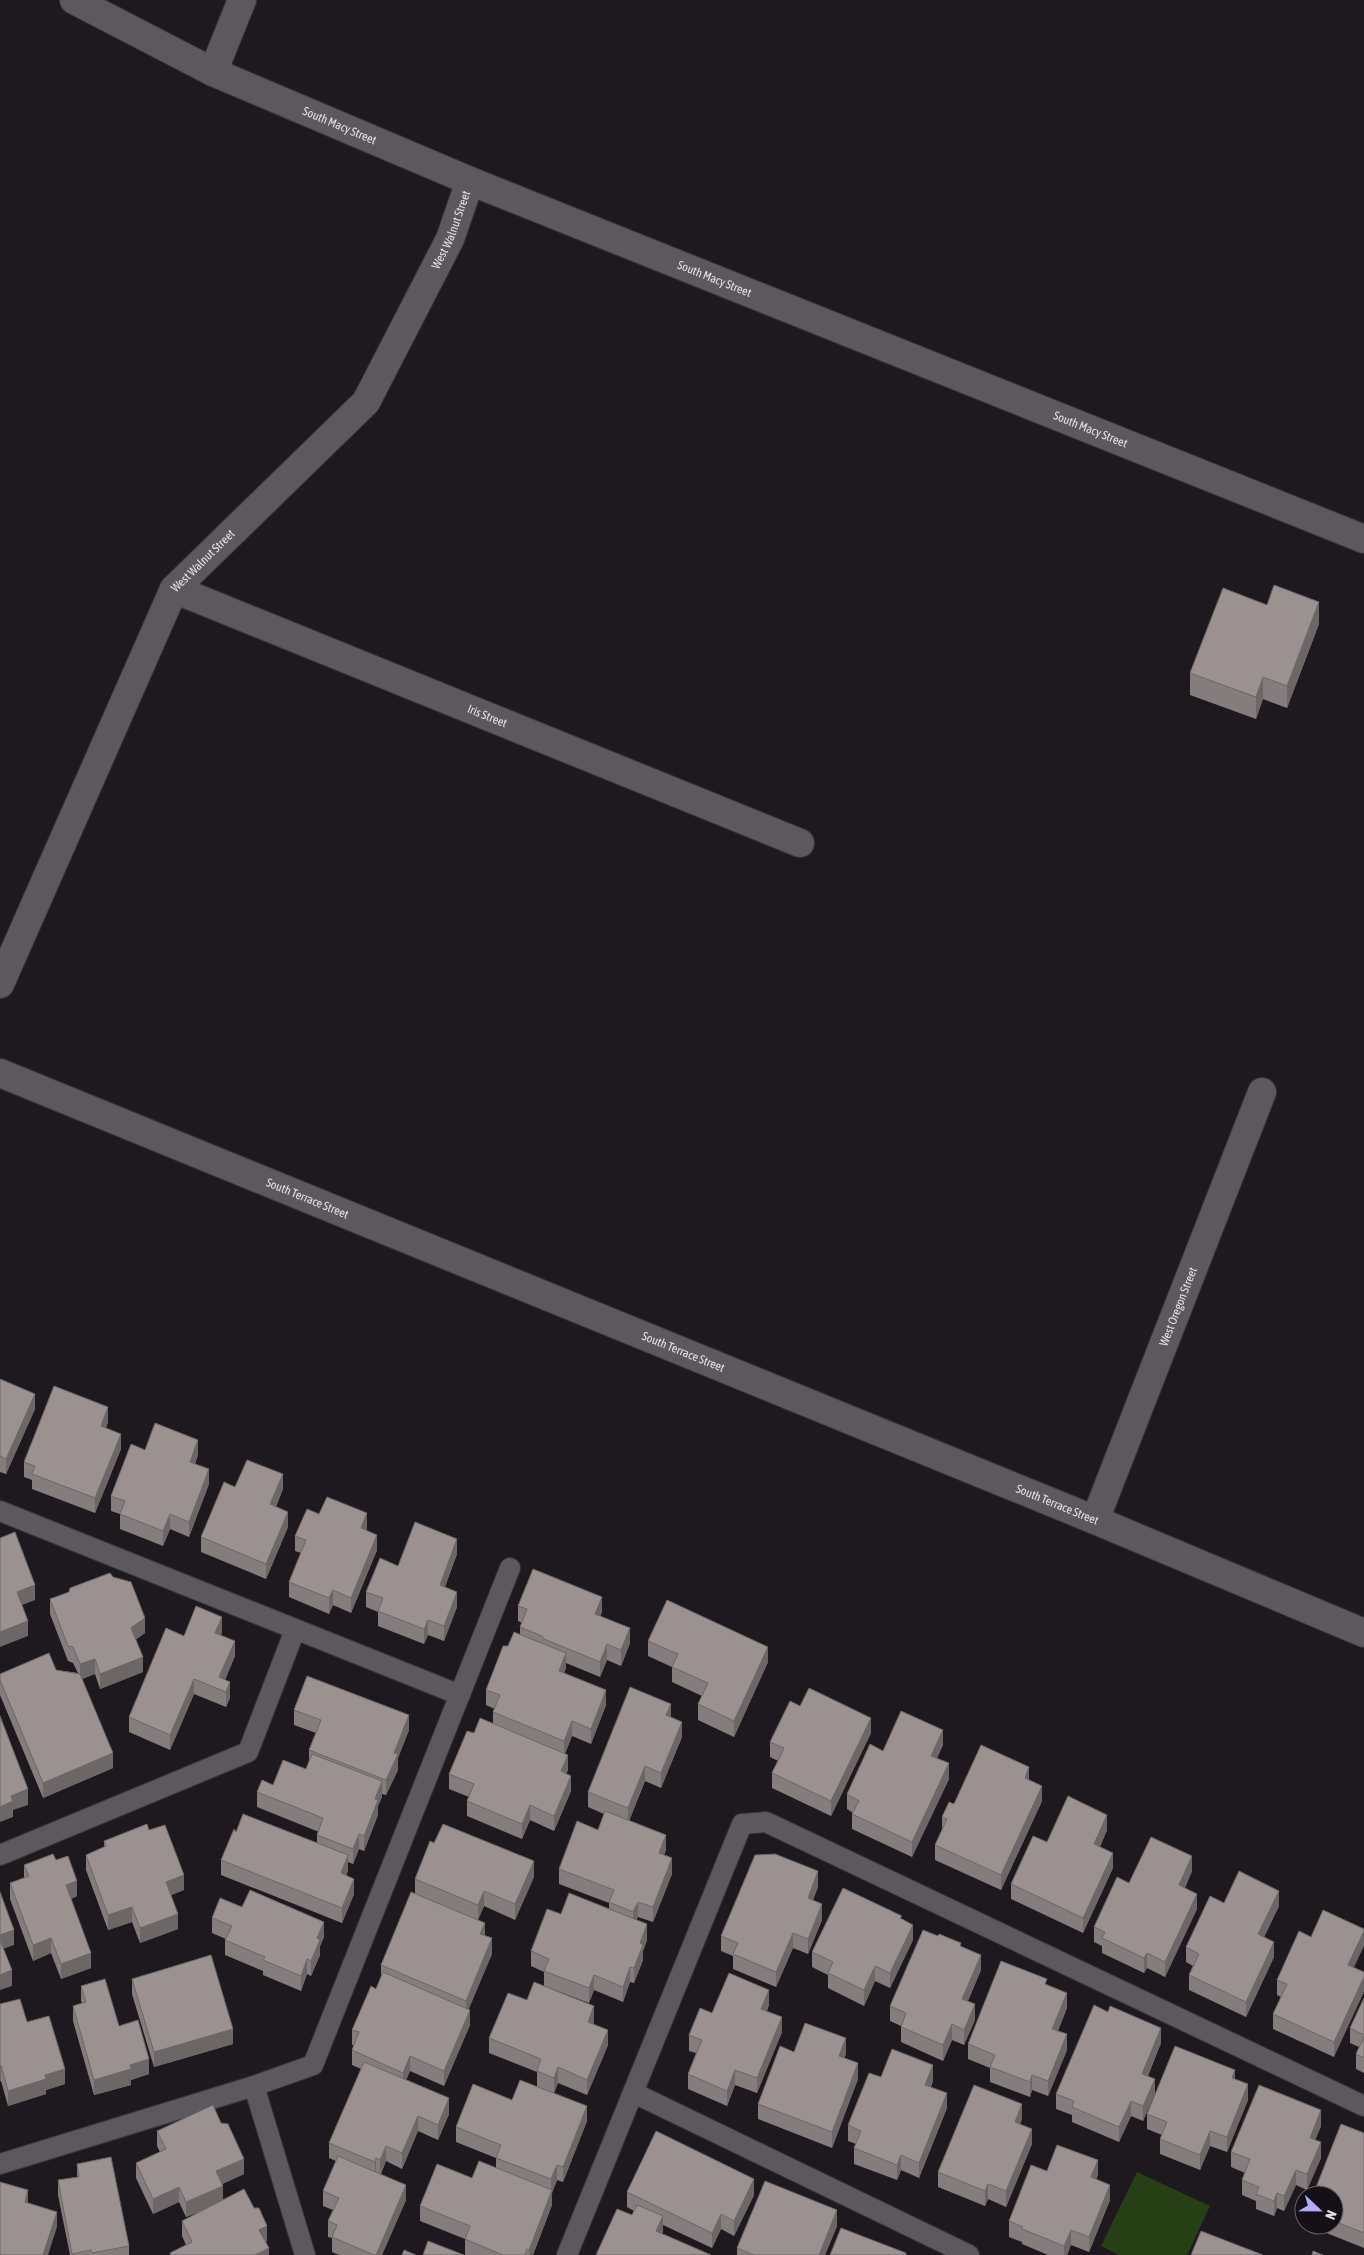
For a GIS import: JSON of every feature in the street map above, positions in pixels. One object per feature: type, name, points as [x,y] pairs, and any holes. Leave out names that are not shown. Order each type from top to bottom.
[{"type":"street","name":"South Macy Street","points":[[74,0],[213,72],[470,181],[1364,538]]},
{"type":"street","points":[[213,72],[242,0]]},
{"type":"street","name":"West Walnut Street","points":[[0,984],[174,589],[366,402],[450,239],[470,181]]},
{"type":"street","name":"Iris Street","points":[[174,589],[800,843]]},
{"type":"street","name":"South Terrace Street","points":[[0,1072],[1095,1520],[1364,1633]]},
{"type":"street","name":"West Oregon Street","points":[[1095,1520],[1262,1092]]},
{"type":"lane","points":[[0,1511],[460,1695]]},
{"type":"lane","points":[[0,2164],[254,2086],[313,2065],[510,1568]]},
{"type":"lane","points":[[0,1855],[248,1752],[295,1630]]},
{"type":"lane","points":[[567,2255],[742,1824],[766,1822],[1364,2106]]},
{"type":"lane","points":[[254,2086],[306,2255]]},
{"type":"lane","points":[[634,2093],[969,2255]]},
{"type":"green space","points":[[1137,2172],[1210,2206],[1187,2255],[1119,2255],[1101,2246]]},
{"type":"building","points":[[1274,585],[1319,602],[1287,686],[1263,677],[1256,697],[1190,673],[1223,588],[1267,605]]},
{"type":"building","points":[[0,1379],[35,1394],[6,1459],[0,1456]]},
{"type":"building","points":[[54,1386],[108,1407],[101,1426],[121,1434],[95,1498],[32,1474],[35,1466],[24,1462]]},
{"type":"building","points":[[155,1423],[198,1440],[190,1462],[209,1469],[189,1522],[170,1514],[163,1531],[120,1514],[125,1501],[111,1496],[131,1444],[145,1450]]},
{"type":"building","points":[[247,1460],[283,1474],[270,1504],[288,1512],[266,1564],[201,1537],[224,1482],[235,1487]]},
{"type":"building","points":[[327,1497],[367,1513],[361,1528],[377,1535],[351,1598],[333,1590],[329,1598],[289,1582],[306,1540],[295,1536],[307,1509],[319,1514]]},
{"type":"building","points":[[415,1522],[457,1539],[440,1585],[457,1592],[444,1626],[428,1620],[424,1629],[378,1611],[383,1598],[366,1592],[380,1558],[398,1566]]},
{"type":"building","points":[[15,1532],[35,1585],[17,1592],[28,1621],[0,1632],[0,1538]]},
{"type":"building","points":[[533,1569],[602,1597],[595,1614],[630,1628],[621,1650],[607,1644],[600,1662],[520,1627],[527,1609],[518,1606]]},
{"type":"building","points":[[110,1573],[113,1577],[131,1582],[145,1618],[131,1628],[143,1657],[100,1674],[95,1659],[80,1664],[73,1647],[68,1646],[50,1599],[69,1592],[70,1588]]},
{"type":"building","points":[[667,1600],[768,1647],[734,1721],[698,1704],[708,1683],[672,1667],[678,1654],[648,1641]]},
{"type":"building","points":[[196,1606],[222,1617],[215,1633],[235,1641],[219,1677],[230,1682],[226,1692],[194,1679],[170,1735],[129,1717],[166,1628],[184,1636]]},
{"type":"building","points":[[514,1632],[566,1653],[559,1671],[606,1690],[591,1729],[572,1721],[564,1741],[493,1712],[500,1695],[486,1690],[503,1646],[508,1646]]},
{"type":"building","points":[[49,1653],[56,1670],[80,1674],[113,1753],[43,1783],[0,1680],[0,1674]]},
{"type":"building","points":[[307,1676],[409,1715],[394,1753],[398,1754],[386,1780],[309,1750],[321,1720],[294,1710]]},
{"type":"building","points":[[630,1687],[671,1704],[666,1715],[682,1722],[661,1773],[645,1766],[628,1808],[588,1792]]},
{"type":"building","points":[[809,1688],[871,1718],[831,1801],[772,1773],[784,1748],[770,1742],[790,1701],[800,1706]]},
{"type":"building","points":[[901,1711],[943,1730],[931,1756],[949,1763],[912,1842],[852,1814],[859,1801],[847,1794],[870,1744],[883,1751]]},
{"type":"building","points":[[0,1716],[28,1789],[11,1796],[13,1801],[0,1807]]},
{"type":"building","points":[[480,1718],[568,1755],[561,1771],[571,1776],[554,1816],[530,1805],[522,1824],[467,1801],[474,1784],[449,1774],[467,1731],[474,1733]]},
{"type":"building","points":[[981,1745],[1029,1767],[1025,1778],[1042,1786],[1001,1875],[935,1845],[947,1819],[942,1817],[949,1802],[954,1804]]},
{"type":"building","points":[[312,1754],[382,1781],[375,1799],[378,1800],[364,1836],[359,1834],[353,1849],[317,1835],[323,1818],[257,1792],[262,1780],[273,1785],[283,1760],[306,1769]]},
{"type":"building","points":[[1068,1796],[1107,1815],[1094,1844],[1113,1853],[1083,1918],[1011,1884],[1033,1836],[1047,1842]]},
{"type":"building","points":[[605,1811],[666,1835],[659,1853],[672,1858],[653,1907],[638,1902],[633,1912],[609,1902],[614,1890],[559,1869],[577,1821],[598,1830]]},
{"type":"building","points":[[243,1814],[348,1855],[341,1873],[354,1879],[342,1908],[221,1860],[234,1829],[236,1832]]},
{"type":"building","points":[[147,1824],[149,1830],[165,1825],[184,1875],[166,1882],[178,1914],[140,1928],[132,1907],[108,1915],[86,1855],[106,1846],[104,1841]]},
{"type":"building","points":[[443,1824],[534,1861],[515,1904],[484,1891],[478,1905],[415,1879],[430,1841],[434,1843]]},
{"type":"building","points":[[1151,1837],[1192,1856],[1179,1885],[1197,1894],[1165,1962],[1147,1953],[1144,1958],[1102,1938],[1105,1932],[1094,1927],[1117,1877],[1129,1883]]},
{"type":"building","points":[[53,1854],[56,1860],[68,1856],[77,1881],[66,1885],[91,1953],[61,1964],[51,1938],[33,1945],[10,1883],[29,1876],[24,1865]]},
{"type":"building","points":[[775,1854],[818,1871],[808,1898],[822,1904],[808,1939],[793,1933],[776,1972],[733,1954],[738,1943],[721,1936],[755,1855]]},
{"type":"building","points":[[1239,1871],[1279,1891],[1258,1934],[1274,1942],[1246,2002],[1189,1975],[1199,1954],[1186,1947],[1210,1896],[1224,1903]]},
{"type":"building","points":[[843,1888],[902,1916],[900,1918],[913,1925],[890,1973],[875,1966],[864,1990],[828,1973],[833,1962],[812,1952]]},
{"type":"building","points":[[250,1890],[324,1922],[317,1938],[320,1940],[311,1961],[307,1959],[301,1976],[263,1960],[265,1957],[225,1940],[232,1926],[212,1918],[220,1898],[242,1907]]},
{"type":"building","points":[[0,1892],[14,1930],[0,1935]]},
{"type":"building","points":[[411,1892],[485,1923],[480,1934],[492,1938],[466,2001],[381,1965]]},
{"type":"building","points":[[569,1893],[647,1924],[640,1943],[643,1945],[634,1968],[630,1967],[623,1987],[594,1975],[589,1988],[544,1971],[549,1959],[531,1951],[547,1909],[561,1914]]},
{"type":"building","points":[[1323,1910],[1364,1929],[1348,1965],[1364,1972],[1364,1977],[1334,2042],[1273,2014],[1287,1984],[1277,1980],[1299,1931],[1311,1937]]},
{"type":"building","points":[[923,1930],[961,1943],[960,1946],[981,1955],[962,1999],[975,2004],[964,2030],[952,2024],[943,2045],[901,2027],[906,2013],[890,2006]]},
{"type":"building","points":[[0,1940],[12,1970],[0,1975]]},
{"type":"building","points":[[211,1955],[233,2029],[154,2052],[132,1979]]},
{"type":"building","points":[[1001,1961],[1047,1979],[1045,1984],[1067,1993],[1052,2029],[1067,2034],[1048,2081],[1032,2075],[1030,2082],[990,2067],[995,2055],[968,2044]]},
{"type":"building","points":[[383,1972],[470,2010],[444,2071],[410,2056],[403,2073],[352,2050],[359,2032],[352,2030],[371,1986],[376,1989]]},
{"type":"building","points":[[729,1973],[769,1990],[761,2009],[782,2017],[757,2078],[735,2070],[727,2091],[688,2074],[702,2040],[689,2035],[700,2008],[712,2013]]},
{"type":"building","points":[[105,1979],[119,2026],[138,2020],[149,2059],[130,2065],[131,2069],[94,2080],[73,2006],[86,2002],[81,1986]]},
{"type":"building","points":[[534,1982],[594,2006],[588,2022],[608,2030],[587,2080],[558,2067],[554,2078],[537,2071],[541,2059],[489,2038],[508,1993],[527,2000]]},
{"type":"building","points":[[1364,1998],[1364,2035],[1350,2028]]},
{"type":"building","points":[[20,1999],[27,2022],[49,2016],[65,2069],[45,2075],[46,2079],[8,2091],[0,2066],[0,2004]]},
{"type":"building","points":[[1094,2005],[1108,2012],[1110,2006],[1161,2028],[1142,2074],[1155,2079],[1143,2106],[1131,2101],[1119,2127],[1072,2107],[1074,2101],[1056,2094]]},
{"type":"building","points":[[805,2023],[846,2038],[839,2056],[858,2063],[832,2132],[758,2104],[780,2046],[794,2052]]},
{"type":"building","points":[[1364,2037],[1364,2058],[1356,2054]]},
{"type":"building","points":[[1175,2046],[1235,2070],[1232,2078],[1248,2084],[1227,2137],[1210,2131],[1200,2155],[1160,2139],[1167,2122],[1147,2114]]},
{"type":"building","points":[[892,2049],[933,2065],[925,2085],[947,2093],[919,2163],[901,2155],[897,2165],[854,2148],[861,2131],[848,2125],[869,2073],[881,2077]]},
{"type":"building","points":[[364,2062],[449,2098],[438,2125],[418,2116],[402,2153],[386,2146],[380,2160],[376,2158],[375,2162],[329,2143]]},
{"type":"building","points":[[520,2080],[587,2106],[563,2167],[557,2165],[551,2179],[496,2158],[501,2145],[456,2127],[473,2084],[512,2100]]},
{"type":"building","points":[[974,2085],[1022,2104],[1015,2122],[1032,2129],[1006,2191],[988,2184],[985,2191],[938,2172]]},
{"type":"building","points":[[1259,2085],[1321,2110],[1310,2138],[1321,2142],[1307,2174],[1296,2170],[1284,2196],[1277,2193],[1274,2201],[1256,2194],[1259,2187],[1242,2180],[1250,2159],[1231,2152]]},
{"type":"building","points":[[213,2105],[221,2123],[228,2124],[244,2159],[216,2171],[223,2186],[186,2202],[179,2187],[153,2199],[136,2163],[166,2149],[157,2131]]},
{"type":"building","points":[[1341,2124],[1364,2133],[1364,2233],[1344,2225],[1344,2185],[1317,2185]]},
{"type":"building","points":[[656,2131],[754,2179],[734,2221],[721,2214],[712,2233],[627,2192]]},
{"type":"building","points":[[1057,2145],[1098,2160],[1091,2177],[1110,2185],[1089,2237],[1071,2230],[1064,2246],[1022,2229],[1023,2227],[1009,2221],[1031,2165],[1047,2171]]},
{"type":"building","points":[[338,2156],[406,2185],[376,2255],[332,2237],[337,2225],[328,2221],[339,2198],[323,2191]]},
{"type":"building","points":[[111,2157],[129,2246],[92,2253],[91,2250],[72,2254],[58,2180],[79,2177],[77,2164]]},
{"type":"building","points":[[479,2161],[552,2190],[529,2250],[527,2249],[525,2255],[503,2255],[465,2239],[470,2226],[420,2206],[437,2164],[472,2178]]},
{"type":"building","points":[[765,2181],[837,2210],[819,2255],[754,2255],[737,2248]]},
{"type":"building","points":[[0,2182],[28,2190],[25,2202],[57,2212],[43,2255],[0,2255]]},
{"type":"building","points":[[244,2189],[254,2208],[259,2208],[267,2226],[259,2230],[269,2248],[255,2255],[171,2255],[170,2253],[192,2242],[182,2221]]},
{"type":"building","points":[[637,2205],[663,2216],[656,2231],[711,2255],[596,2255],[617,2209],[632,2215]]},
{"type":"building","points":[[841,2228],[906,2253],[906,2255],[830,2255]]},
{"type":"building","points":[[1201,2231],[1263,2255],[1191,2255]]},
{"type":"building","points":[[428,2241],[464,2255],[423,2255]]},
{"type":"building","points":[[404,2250],[416,2255],[402,2255]]},
{"type":"building","points":[[1313,2251],[1323,2255],[1312,2255]]}]
